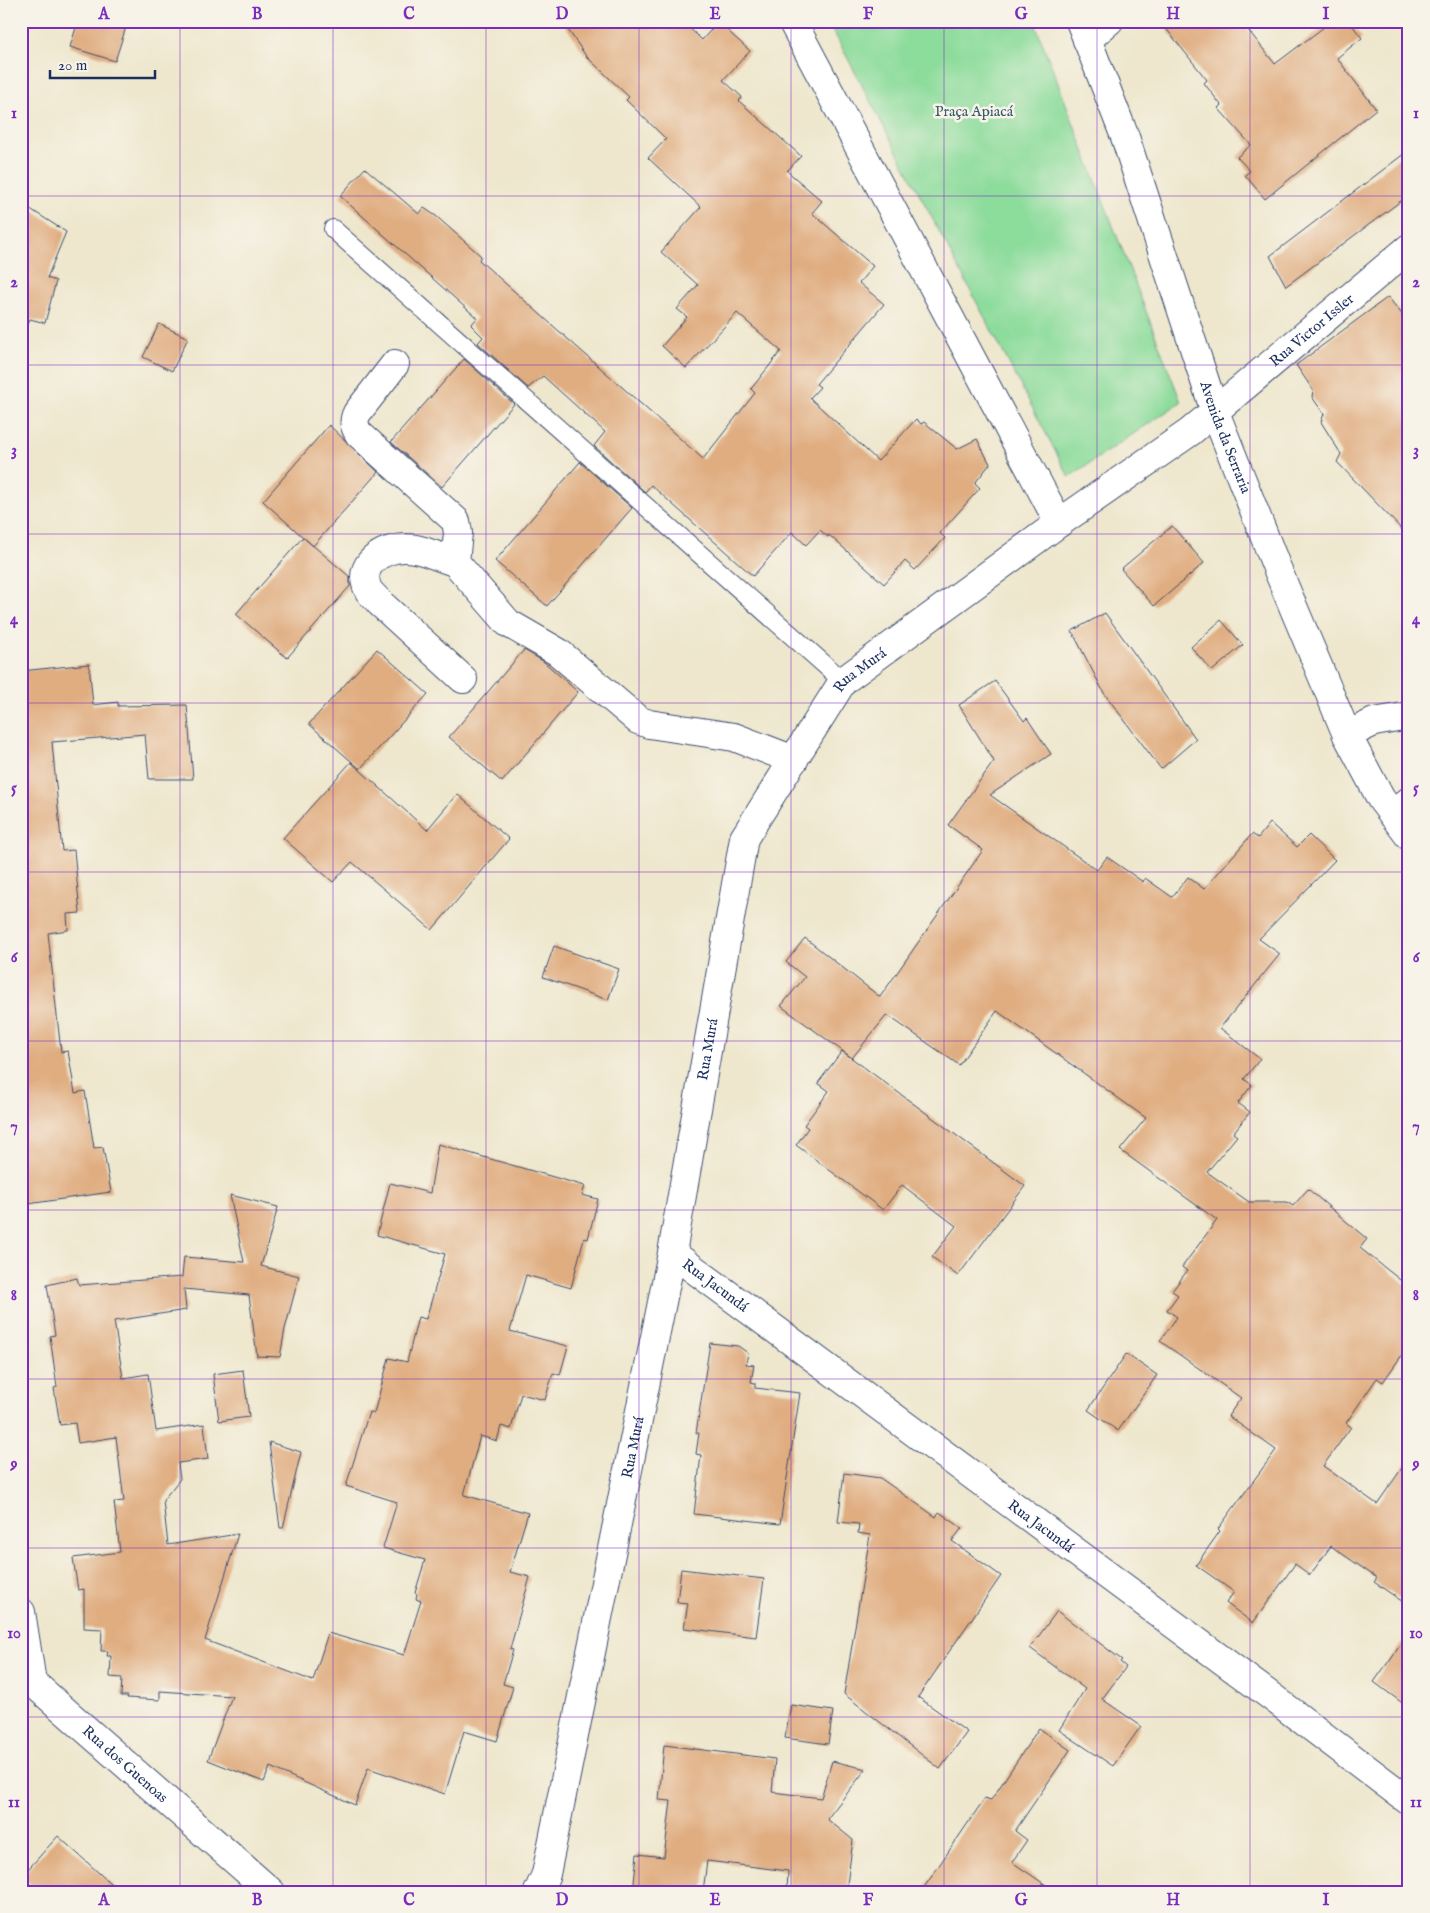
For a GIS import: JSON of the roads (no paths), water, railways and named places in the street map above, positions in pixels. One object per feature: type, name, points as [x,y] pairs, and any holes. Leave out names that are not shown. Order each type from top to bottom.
[{"type":"street","points":[[792,21],[1059,523]]},
{"type":"street","points":[[1084,30],[1109,21]]},
{"type":"street","name":"Avenida da Serraria","points":[[1084,30],[1125,137],[1215,412],[1347,735],[1381,799],[1404,817]]},
{"type":"street","name":"Rua Victor Issler","points":[[1215,412],[1409,248]]},
{"type":"street","points":[[395,364],[357,413],[354,420],[354,428],[456,521],[458,533],[455,562]]},
{"type":"street","name":"Rua Murá","points":[[538,1892],[546,1874],[672,1253],[744,838],[843,681],[1215,412]]},
{"type":"street","points":[[463,679],[380,603],[369,590],[366,576],[370,562],[384,551],[407,548],[455,562],[508,623],[558,652],[638,720],[649,724],[734,737],[794,760]]},
{"type":"street","points":[[1347,735],[1374,722],[1409,716]]},
{"type":"street","name":"Rua Jacundá","points":[[672,1253],[1264,1691],[1409,1801]]},
{"type":"street","name":"Rua dos Guenoas","points":[[21,1612],[27,1686],[271,1892]]},
{"type":"lane","points":[[332,230],[843,681]]},
{"type":"park label","name":"Praça Apiacá","points":[[974,111]]}]
